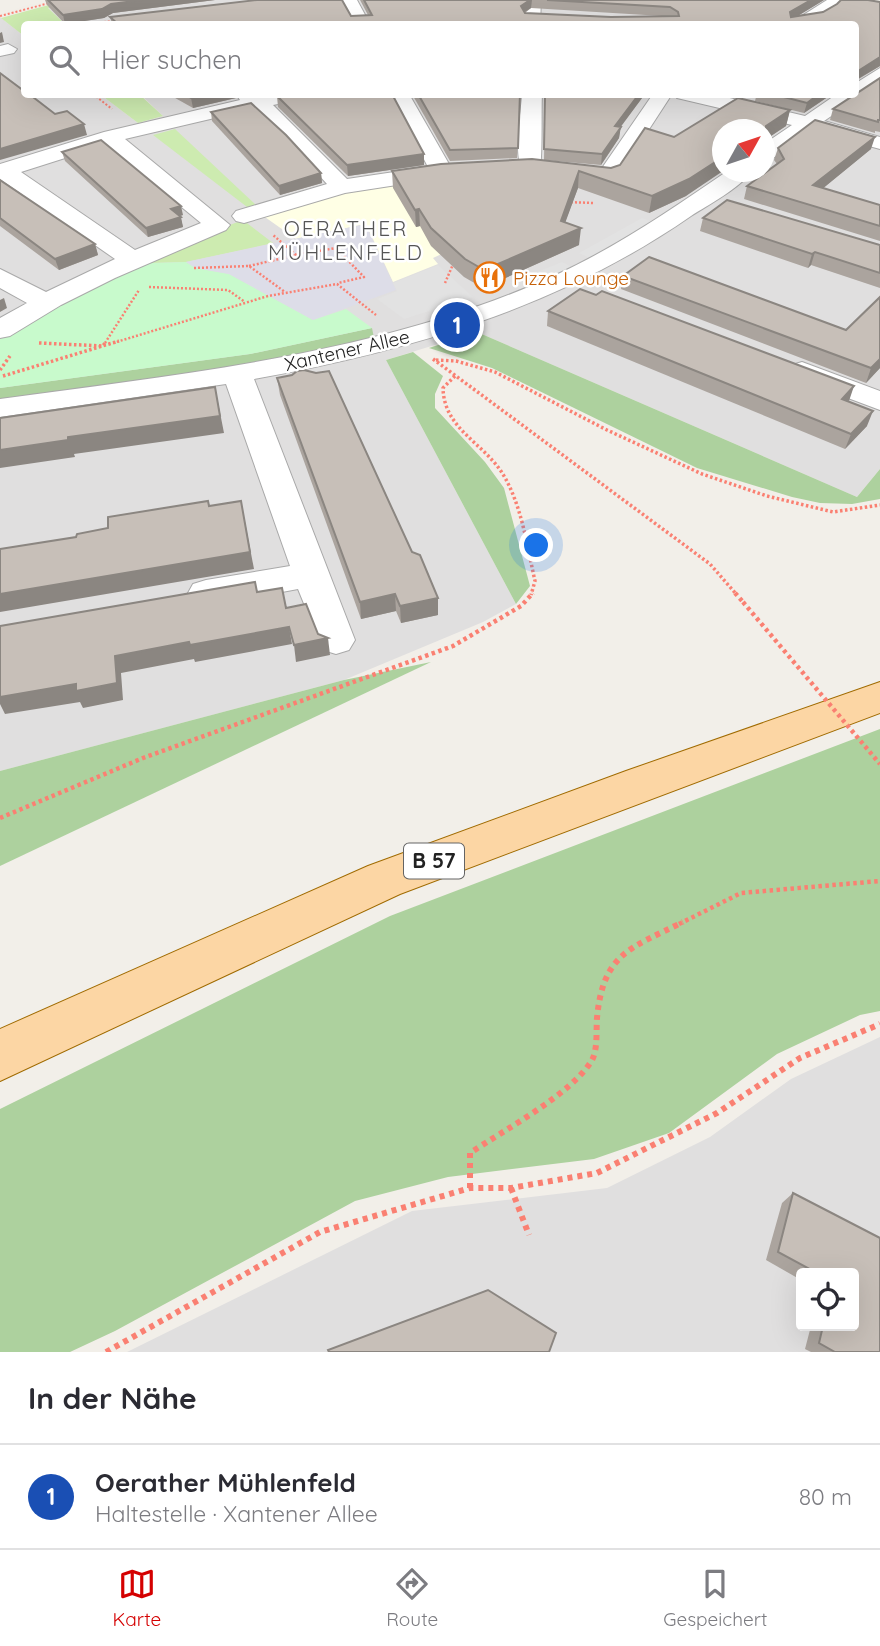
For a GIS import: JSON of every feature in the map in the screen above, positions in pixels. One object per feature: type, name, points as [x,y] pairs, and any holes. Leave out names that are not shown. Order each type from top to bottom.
[{"type":"main road","name":"B 57","points":[[0,1055],[384,880],[641,783],[880,698]]},
{"type":"street","points":[[349,0],[360,21]]},
{"type":"street","points":[[802,21],[833,4],[835,0]]},
{"type":"street","points":[[532,14],[555,17]]},
{"type":"street","points":[[859,89],[880,74]]},
{"type":"street","points":[[9,164],[251,98],[342,187]]},
{"type":"street","points":[[246,216],[342,187],[451,170],[402,98]]},
{"type":"street","points":[[531,167],[529,138],[532,98]]},
{"type":"street","points":[[508,168],[531,167],[608,175],[660,98]]},
{"type":"street","points":[[701,98],[880,143]]},
{"type":"street","points":[[775,147],[844,98]]},
{"type":"street","points":[[0,330],[44,302],[132,259],[218,225],[110,137]]},
{"type":"street","points":[[9,164],[132,259]]},
{"type":"street","name":"Xantener Allee","points":[[0,408],[238,375],[404,338],[489,310],[565,280],[717,201],[732,182]]},
{"type":"street","points":[[0,277],[44,302]]},
{"type":"street","points":[[565,280],[603,295]]},
{"type":"street","points":[[779,363],[880,401]]},
{"type":"street","points":[[238,375],[260,442],[292,515],[310,575],[336,640]]},
{"type":"street","points":[[175,598],[310,575]]},
{"type":"path","points":[[0,16],[61,0]]},
{"type":"path","points":[[559,202],[596,203]]},
{"type":"path","points":[[246,216],[296,255]]},
{"type":"path","points":[[0,377],[286,292],[364,277],[336,248],[249,266],[149,266],[132,259]]},
{"type":"path","points":[[445,283],[459,252]]},
{"type":"path","points":[[249,266],[286,292]]},
{"type":"path","points":[[337,284],[404,338],[710,564],[880,764]]},
{"type":"path","points":[[103,346],[141,286],[228,290],[246,303]]},
{"type":"path","points":[[31,342],[103,346]]},
{"type":"path","points":[[0,370],[13,351]]},
{"type":"path","points":[[435,360],[456,361],[495,372],[607,430],[702,474],[767,496],[833,512],[880,505]]},
{"type":"path","points":[[470,1188],[470,1153],[578,1081],[594,1057],[599,996],[610,967],[627,950],[741,893],[880,881]]},
{"type":"path","points":[[106,1352],[320,1232],[470,1188],[511,1188],[597,1173],[717,1113],[800,1058],[880,1024]]},
{"type":"path","points":[[511,1188],[529,1235]]},
{"type":"shaded area","points":[[84,0],[842,0],[880,8],[880,469],[857,497],[477,332],[386,360],[516,604],[483,622],[344,680],[0,771],[0,17],[21,34],[21,98],[105,98],[138,123],[163,116],[144,98],[859,98],[859,21],[62,21],[47,7]]},
{"type":"shaded area","points":[[395,184],[487,233],[433,258],[438,264],[393,282],[366,224],[296,239],[262,215],[341,193]]},
{"type":"shaded area","points":[[642,218],[655,223],[592,259],[579,253]]},
{"type":"shaded area","points":[[365,224],[396,290],[313,320],[229,274],[195,268],[186,262]]},
{"type":"shaded area","points":[[562,262],[575,269],[523,291],[510,283]]},
{"type":"shaded area","points":[[438,265],[473,297],[404,319],[377,299],[397,291],[393,283]]},
{"type":"shaded area","points":[[880,1037],[880,1352],[127,1352],[412,1211],[607,1188],[710,1137],[791,1079]]},
{"type":"green space","points":[[67,0],[84,0],[48,8],[62,21],[21,21],[21,34],[1,18]]},
{"type":"green space","points":[[105,98],[143,98],[163,116],[138,123]]},
{"type":"green space","points":[[175,129],[258,207],[251,210],[153,135]]},
{"type":"green space","points":[[243,220],[273,243],[186,262],[152,263],[145,257]]},
{"type":"green space","points":[[145,257],[152,263],[186,262],[196,268],[229,274],[313,320],[346,309],[372,328],[250,354],[0,388],[0,333]]},
{"type":"green space","points":[[372,328],[374,338],[263,363],[0,401],[0,388],[250,354]]},
{"type":"green space","points":[[477,332],[857,497],[880,469],[880,499],[852,504],[820,503],[697,468],[492,368],[429,348]]},
{"type":"green space","points":[[413,352],[443,376],[435,394],[435,408],[485,462],[504,488],[530,586],[516,604],[386,360]]},
{"type":"green space","points":[[431,662],[0,866],[0,771],[344,680]]},
{"type":"green space","points":[[880,729],[880,1011],[860,1015],[777,1054],[669,1133],[594,1159],[448,1177],[355,1201],[115,1331],[70,1352],[0,1352],[0,1109],[390,916]]},
{"type":"building","points":[[48,0],[142,0],[63,15]]},
{"type":"building","points":[[257,0],[342,0],[351,16],[372,15],[364,0],[530,0],[521,6],[525,13],[611,17],[679,16],[678,12],[670,7],[547,0],[811,0],[790,12],[791,17],[823,12],[841,0],[868,0],[880,2],[880,57],[859,70],[859,21],[115,21],[110,17]]},
{"type":"building","points":[[0,73],[21,89],[21,98],[34,98],[55,114],[67,111],[84,124],[0,149]]},
{"type":"building","points":[[880,78],[878,122],[833,109],[850,98],[859,98],[859,92]]},
{"type":"building","points":[[279,98],[394,98],[424,154],[347,165]]},
{"type":"building","points":[[420,98],[520,98],[518,148],[450,150]]},
{"type":"building","points":[[545,98],[636,98],[615,126],[621,127],[602,154],[544,149]]},
{"type":"building","points":[[738,98],[790,110],[775,120],[712,119],[712,164],[689,179],[652,196],[579,171],[561,221],[581,228],[484,270],[465,259],[431,228],[419,209],[415,210],[392,171],[441,164],[532,159],[611,168],[620,165],[645,128],[674,137]]},
{"type":"building","points":[[788,98],[814,98],[807,103]]},
{"type":"building","points":[[251,103],[286,135],[321,173],[279,186],[211,112]]},
{"type":"building","points":[[815,120],[875,137],[813,185],[880,205],[880,226],[747,186],[752,182],[775,182],[775,166],[784,159],[778,148]]},
{"type":"building","points":[[101,140],[181,206],[171,209],[181,217],[146,228],[62,152]]},
{"type":"building","points":[[0,180],[95,244],[55,259],[0,218]]},
{"type":"building","points":[[727,200],[880,245],[880,273],[703,218]]},
{"type":"building","points":[[649,257],[846,330],[880,297],[880,359],[871,368],[623,276]]},
{"type":"building","points":[[580,289],[596,295],[602,291],[854,386],[842,399],[873,411],[851,434],[548,311]]},
{"type":"building","points":[[304,370],[316,373],[329,371],[412,552],[420,555],[438,598],[400,606],[395,594],[360,602],[277,378]]},
{"type":"building","points":[[215,387],[220,416],[68,437],[68,440],[0,450],[0,418]]},
{"type":"building","points":[[208,501],[209,506],[241,501],[250,552],[0,594],[0,549],[76,537],[77,534],[108,528],[108,517]]},
{"type":"building","points":[[255,582],[257,592],[282,588],[286,608],[306,604],[318,634],[328,638],[294,645],[289,627],[190,645],[189,642],[115,656],[117,683],[76,691],[76,684],[0,697],[0,626]]},
{"type":"building","points":[[793,1193],[880,1238],[880,1352],[835,1352],[819,1343],[822,1331],[859,1331],[859,1268],[808,1268],[778,1252]]},
{"type":"building","points":[[488,1290],[556,1333],[549,1352],[328,1350]]},
{"type":"place","name":"Pizza Lounge","points":[[490,278]]},
{"type":"place","name":"Oerather Mühlenfeld","points":[[457,325]]},
{"type":"district","name":"OERATHER MÜHLENFELD","points":[[346,241]]}]
